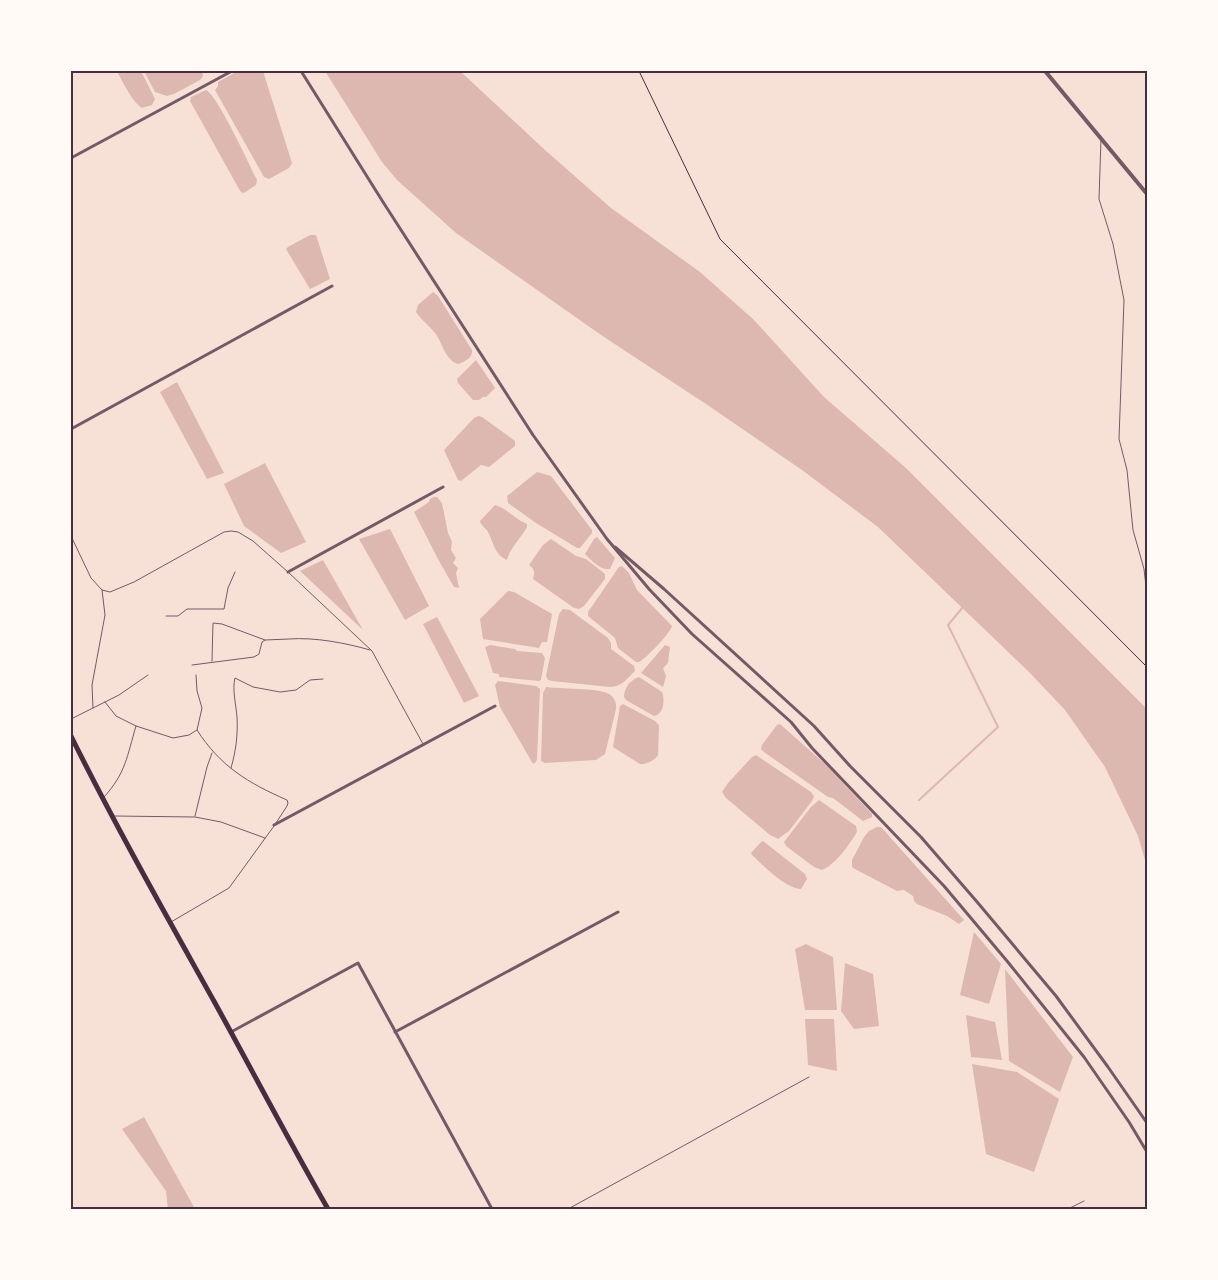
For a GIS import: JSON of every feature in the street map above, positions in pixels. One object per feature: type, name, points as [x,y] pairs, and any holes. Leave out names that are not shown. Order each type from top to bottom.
[{"type":"main road","points":[[71,736],[111,816],[231,1032],[286,1137],[328,1209]]},
{"type":"street","points":[[71,158],[232,71]]},
{"type":"street","points":[[301,71],[533,436],[607,539],[648,589],[680,622],[791,722],[812,748],[944,886],[1084,1057],[1129,1122],[1147,1152]]},
{"type":"street","points":[[1045,71],[1147,194]]},
{"type":"street","points":[[71,429],[332,286]]},
{"type":"street","points":[[288,572],[442,487]]},
{"type":"street","points":[[607,539],[814,726],[850,766],[921,837],[1056,996],[1147,1123]]},
{"type":"street","points":[[274,825],[495,706]]},
{"type":"street","points":[[395,1032],[618,912]]},
{"type":"street","points":[[231,1032],[358,963],[492,1209]]},
{"type":"lane","points":[[1101,139],[1099,199],[1113,244],[1124,300],[1119,439],[1127,470],[1134,530],[1144,569],[1147,595]]},
{"type":"lane","points":[[71,536],[91,578],[102,590],[110,592],[134,582],[209,539],[231,531],[245,535],[288,572],[372,651],[423,745]]},
{"type":"lane","points":[[166,616],[178,616],[187,609],[224,609],[228,588],[235,572]]},
{"type":"lane","points":[[93,708],[92,685],[105,615],[102,590]]},
{"type":"lane","points":[[212,662],[214,623],[222,624],[265,640],[295,639],[324,641],[348,644],[372,651]]},
{"type":"lane","points":[[192,665],[257,656],[262,642],[265,640]]},
{"type":"lane","points":[[71,719],[105,702],[148,675]]},
{"type":"lane","points":[[105,702],[116,716],[136,726],[176,738],[189,735],[197,730],[202,708],[197,691],[196,675]]},
{"type":"lane","points":[[231,768],[236,750],[235,678],[253,687],[280,692],[296,690],[310,680],[323,679]]},
{"type":"lane","points":[[102,799],[116,784],[122,773],[136,726]]},
{"type":"lane","points":[[170,922],[228,888],[266,838],[288,803],[287,800],[242,778],[213,752],[197,730]]},
{"type":"lane","points":[[194,817],[213,752]]},
{"type":"lane","points":[[111,816],[194,817],[221,822],[266,838]]},
{"type":"lane","points":[[568,1209],[809,1076]]},
{"type":"lane","points":[[1068,1209],[1084,1200]]},
{"type":"path","points":[[639,71],[720,239],[1147,668]]},
{"type":"shaded area","points":[[117,71],[141,71],[155,99],[152,105],[142,108],[135,102]]},
{"type":"shaded area","points":[[144,71],[202,71],[203,76],[200,80],[167,96],[155,92]]},
{"type":"shaded area","points":[[238,71],[263,71],[292,163],[289,168],[269,179],[264,177],[215,90],[218,82]]},
{"type":"shaded area","points":[[325,71],[460,71],[611,208],[700,272],[754,320],[824,397],[906,468],[1147,709],[1147,867],[1138,836],[1105,767],[1065,710],[1029,672],[878,527],[802,470],[601,335],[456,233],[397,180],[382,162]]},
{"type":"shaded area","points":[[206,90],[218,104],[257,180],[256,185],[244,193],[239,189],[190,101],[191,97]]},
{"type":"shaded area","points":[[310,235],[316,235],[330,279],[310,289],[286,249]]},
{"type":"shaded area","points":[[433,292],[438,296],[472,350],[470,357],[459,364],[451,360],[438,337],[416,312],[418,305]]},
{"type":"shaded area","points":[[476,360],[495,388],[486,397],[473,400],[458,383],[457,379]]},
{"type":"shaded area","points":[[177,382],[224,473],[207,479],[160,392]]},
{"type":"shaded area","points":[[478,416],[515,441],[515,446],[489,467],[481,465],[461,481],[458,480],[444,450]]},
{"type":"shaded area","points":[[265,463],[306,542],[281,553],[244,526],[224,484]]},
{"type":"shaded area","points":[[537,472],[551,476],[592,530],[592,533],[580,548],[536,523],[508,503],[507,496]]},
{"type":"shaded area","points":[[434,497],[437,497],[442,503],[448,533],[452,542],[451,550],[456,558],[453,563],[458,568],[456,573],[459,588],[454,587],[414,512]]},
{"type":"shaded area","points":[[495,505],[527,524],[507,560],[499,555],[488,532],[480,521]]},
{"type":"shaded area","points":[[390,529],[429,606],[405,620],[359,539]]},
{"type":"shaded area","points":[[597,537],[615,558],[610,569],[600,567],[585,554]]},
{"type":"shaded area","points":[[551,539],[576,556],[586,559],[605,574],[605,579],[584,606],[579,609],[574,608],[533,579],[534,571],[529,565],[543,545]]},
{"type":"shaded area","points":[[323,560],[363,630],[300,571]]},
{"type":"shaded area","points":[[622,566],[629,573],[637,590],[672,626],[658,645],[639,662],[636,662],[618,648],[615,638],[588,616],[588,612],[619,567]]},
{"type":"shaded area","points":[[508,591],[514,592],[552,614],[547,642],[542,642],[539,648],[483,639],[480,619]]},
{"type":"shaded area","points":[[563,609],[570,610],[608,638],[611,643],[611,649],[634,666],[635,671],[624,682],[610,687],[548,680],[546,676],[559,614]]},
{"type":"shaded area","points":[[437,617],[479,696],[464,703],[423,624]]},
{"type":"shaded area","points":[[490,645],[515,649],[517,651],[542,653],[545,658],[541,680],[499,677],[499,674],[493,673],[485,647]]},
{"type":"shaded area","points":[[665,645],[670,647],[668,663],[663,668],[666,676],[663,687],[641,673]]},
{"type":"shaded area","points":[[639,677],[662,692],[663,706],[657,715],[654,716],[624,697],[628,685]]},
{"type":"shaded area","points":[[498,681],[536,686],[540,689],[537,759],[533,764],[500,707],[495,685]]},
{"type":"shaded area","points":[[546,687],[602,691],[613,698],[616,709],[605,754],[596,760],[545,763],[541,761],[543,693]]},
{"type":"shaded area","points":[[623,704],[659,725],[658,755],[648,763],[640,764],[613,747],[620,706]]},
{"type":"shaded area","points":[[780,724],[825,764],[872,814],[872,817],[863,821],[761,749],[777,725]]},
{"type":"shaded area","points":[[756,755],[811,792],[814,796],[789,831],[778,839],[770,835],[726,798],[722,792],[728,783]]},
{"type":"shaded area","points":[[819,800],[856,826],[857,832],[837,859],[822,870],[814,867],[786,846],[784,842],[811,807]]},
{"type":"shaded area","points":[[881,827],[964,920],[959,924],[947,916],[917,904],[913,896],[904,890],[897,891],[853,868],[852,860],[864,837],[869,831]]},
{"type":"shaded area","points":[[763,841],[805,874],[807,879],[801,889],[782,881],[752,855],[751,853]]},
{"type":"shaded area","points":[[974,932],[1001,964],[989,1004],[960,995]]},
{"type":"shaded area","points":[[806,944],[833,957],[837,1010],[805,1010],[795,949]]},
{"type":"shaded area","points":[[845,963],[873,974],[879,1026],[854,1029],[841,1011]]},
{"type":"shaded area","points":[[1005,969],[1073,1057],[1060,1092],[1009,1061]]},
{"type":"shaded area","points":[[966,1015],[995,1022],[1002,1060],[971,1057]]},
{"type":"shaded area","points":[[805,1019],[834,1019],[837,1071],[808,1065]]},
{"type":"shaded area","points":[[972,1064],[1017,1072],[1059,1099],[1034,1172],[986,1154]]},
{"type":"shaded area","points":[[144,1117],[195,1209],[168,1209],[166,1191],[122,1129]]},
{"type":"waterway","points":[[919,800],[998,727],[948,625],[963,607]]}]
